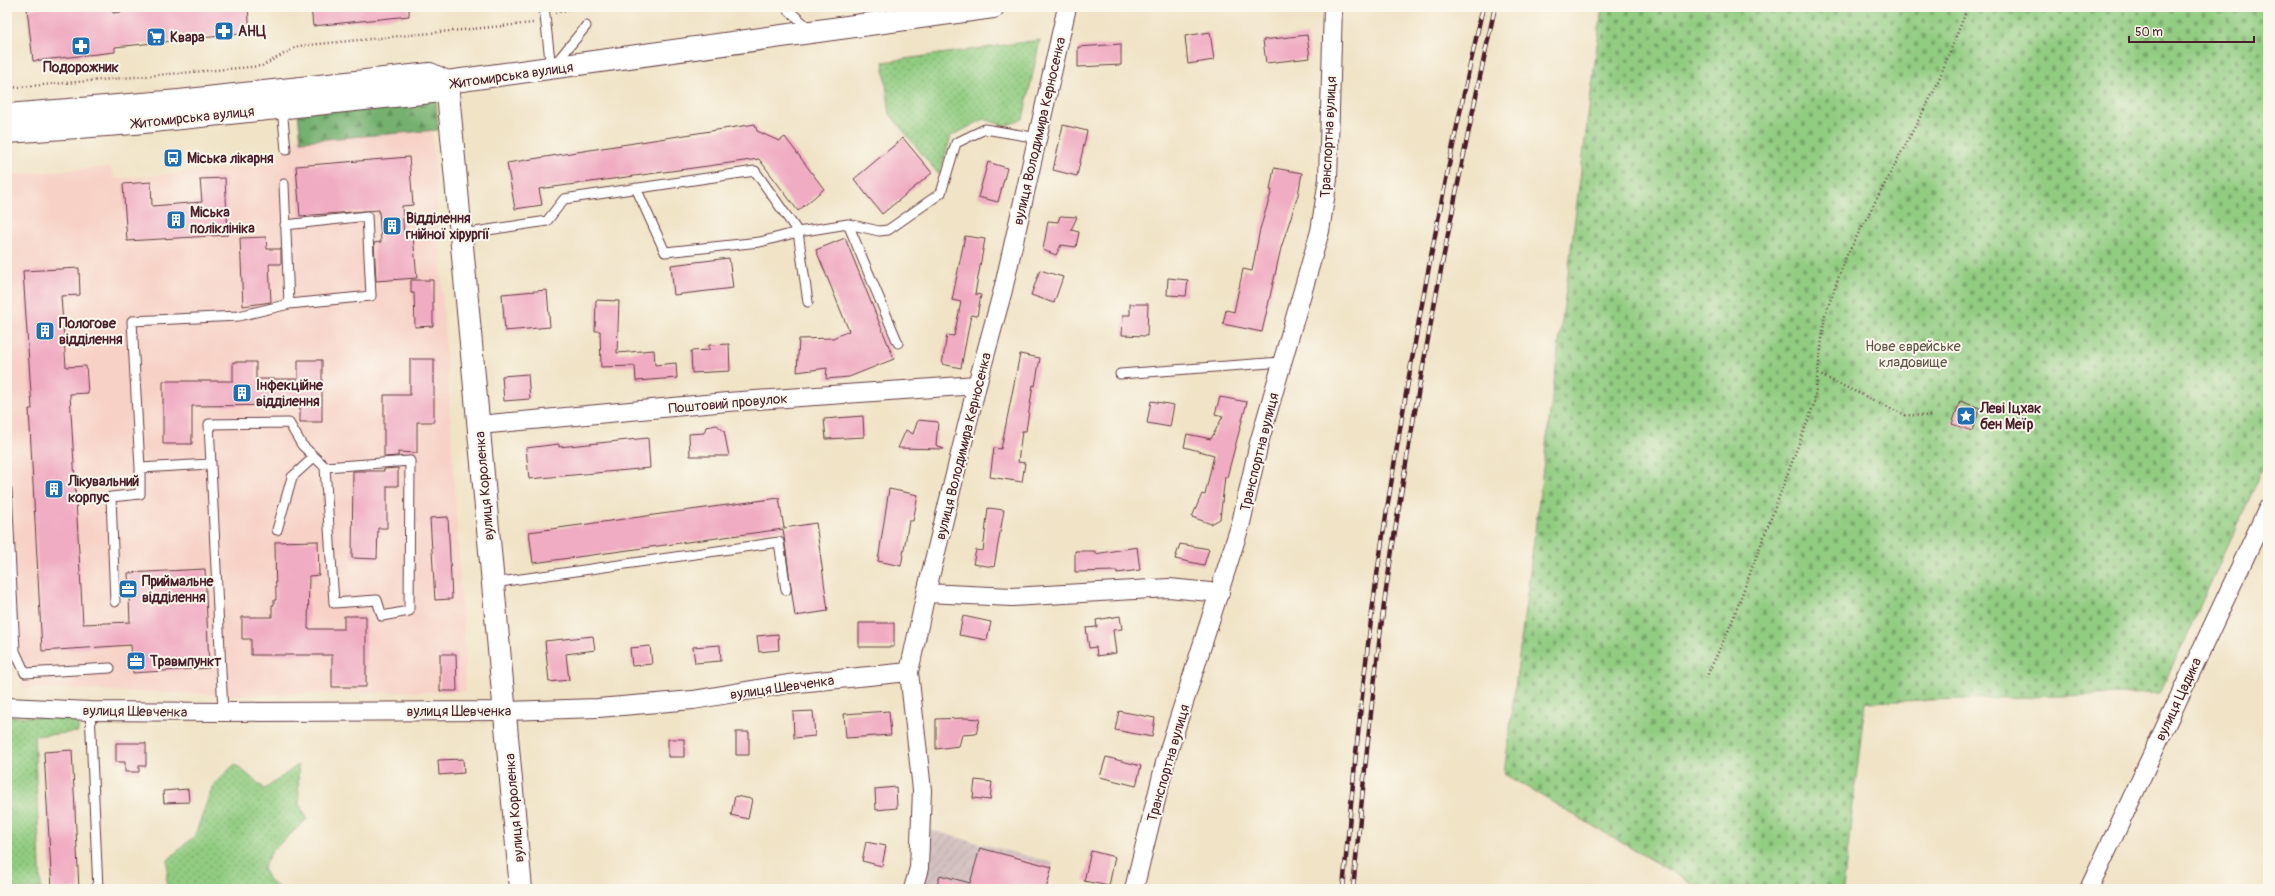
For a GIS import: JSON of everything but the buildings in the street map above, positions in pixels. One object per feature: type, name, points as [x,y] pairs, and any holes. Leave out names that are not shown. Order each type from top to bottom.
[{"type":"main road","name":"Житомирська вулиця","points":[[7,132],[134,123],[432,92],[447,82],[551,69],[994,7]]},
{"type":"main road","points":[[7,115],[179,101],[430,74],[447,82]]},
{"type":"main road","name":"вулиця Короленка","points":[[447,82],[506,711],[521,889]]},
{"type":"street","name":"вулиця Володимира Керносенка","points":[[913,889],[919,868],[922,790],[909,672],[926,593],[977,385],[1003,290],[1067,7]]},
{"type":"street","name":"Транспортна вулиця","points":[[1134,889],[1166,759],[1220,593],[1241,522],[1259,443],[1320,231],[1328,179],[1333,7]]},
{"type":"street","name":"Поштовий провулок","points":[[478,425],[727,402],[977,385]]},
{"type":"street","name":"вулиця Цадика","points":[[2089,889],[2268,508]]},
{"type":"street","points":[[926,593],[1012,597],[1169,588],[1220,593]]},
{"type":"street","name":"вулиця Шевченка","points":[[7,707],[90,711],[223,712],[506,711],[598,708],[693,700],[788,684],[909,672]]},
{"type":"lane","points":[[544,7],[551,69]]},
{"type":"lane","points":[[785,7],[813,32]]},
{"type":"lane","points":[[551,69],[586,26]]},
{"type":"lane","points":[[282,108],[286,150]]},
{"type":"lane","points":[[636,188],[665,252],[760,242],[798,232],[848,224],[879,231],[888,230],[941,193],[956,143],[985,129],[1038,138]]},
{"type":"lane","points":[[462,234],[547,221],[564,199],[755,171],[798,232],[808,302]]},
{"type":"lane","points":[[284,184],[289,304]]},
{"type":"lane","points":[[115,602],[111,497],[140,494],[140,468],[132,321],[239,316],[289,304],[371,296],[367,216],[285,225]]},
{"type":"lane","points":[[848,224],[898,343]]},
{"type":"lane","points":[[1120,374],[1282,362]]},
{"type":"lane","points":[[223,712],[209,424],[289,423],[302,445],[325,467],[334,602],[377,600],[382,616],[409,611],[410,461],[325,467]]},
{"type":"lane","points":[[277,530],[292,477],[314,457]]},
{"type":"lane","points":[[140,468],[210,464]]},
{"type":"lane","points":[[7,490],[11,651],[25,673],[110,668]]},
{"type":"lane","points":[[493,584],[779,542],[786,590]]},
{"type":"lane","points":[[90,711],[98,889]]},
{"type":"path","points":[[7,88],[262,66],[298,46],[532,23],[544,17],[576,7]]},
{"type":"path","points":[[1706,678],[1729,629],[1814,404],[1825,315],[1846,257],[1935,89],[1968,7]]},
{"type":"path","points":[[1818,374],[1905,415],[1931,416]]},
{"type":"shaded area","points":[[431,114],[465,655],[465,691],[231,695],[22,688],[7,500],[7,175],[110,167],[115,179],[271,164],[305,131]]},
{"type":"shaded area","points":[[926,829],[1053,863],[1046,889],[906,889]]},
{"type":"green space","name":"Нове єврейське кладовище","points":[[1602,7],[2268,7],[2268,458],[2160,693],[1865,702],[1843,889],[1701,889],[1504,774]]},
{"type":"green space","points":[[1040,40],[1023,119],[1005,126],[984,119],[951,136],[939,175],[890,114],[883,62]]},
{"type":"green space","points":[[436,99],[438,130],[301,141],[298,113]]},
{"type":"green space","points":[[7,716],[78,718],[78,732],[34,736],[41,889],[7,889]]},
{"type":"green space","points":[[235,764],[265,789],[298,765],[299,804],[307,819],[272,851],[263,868],[270,882],[281,889],[166,889],[168,860],[195,835],[213,785]]},
{"type":"railway","points":[[1343,889],[1368,648],[1378,568],[1400,427],[1425,286],[1483,7]]},
{"type":"railway","points":[[1353,889],[1376,664],[1397,517],[1436,297],[1464,152],[1495,7]]},
{"type":"place","name":"АНЦ","points":[[224,31]]},
{"type":"place","name":"Квара","points":[[156,37]]},
{"type":"place","name":"Подорожник","points":[[81,46]]},
{"type":"place","name":"Міська лікарня","points":[[173,158]]},
{"type":"place","name":"Міська поліклініка","points":[[176,220]]},
{"type":"place","name":"Відділення гнійної хірургії","points":[[392,226]]},
{"type":"place","name":"Пологове відділення","points":[[45,331]]},
{"type":"place","name":"Інфекційне відділення","points":[[242,393]]},
{"type":"place","name":"Леві Іцхак бен Меїр","points":[[1966,416]]},
{"type":"place","name":"Лікувальний корпус","points":[[54,489]]},
{"type":"place","name":"Приймальне відділення","points":[[128,589]]},
{"type":"place","name":"Травмпункт","points":[[136,661]]}]
